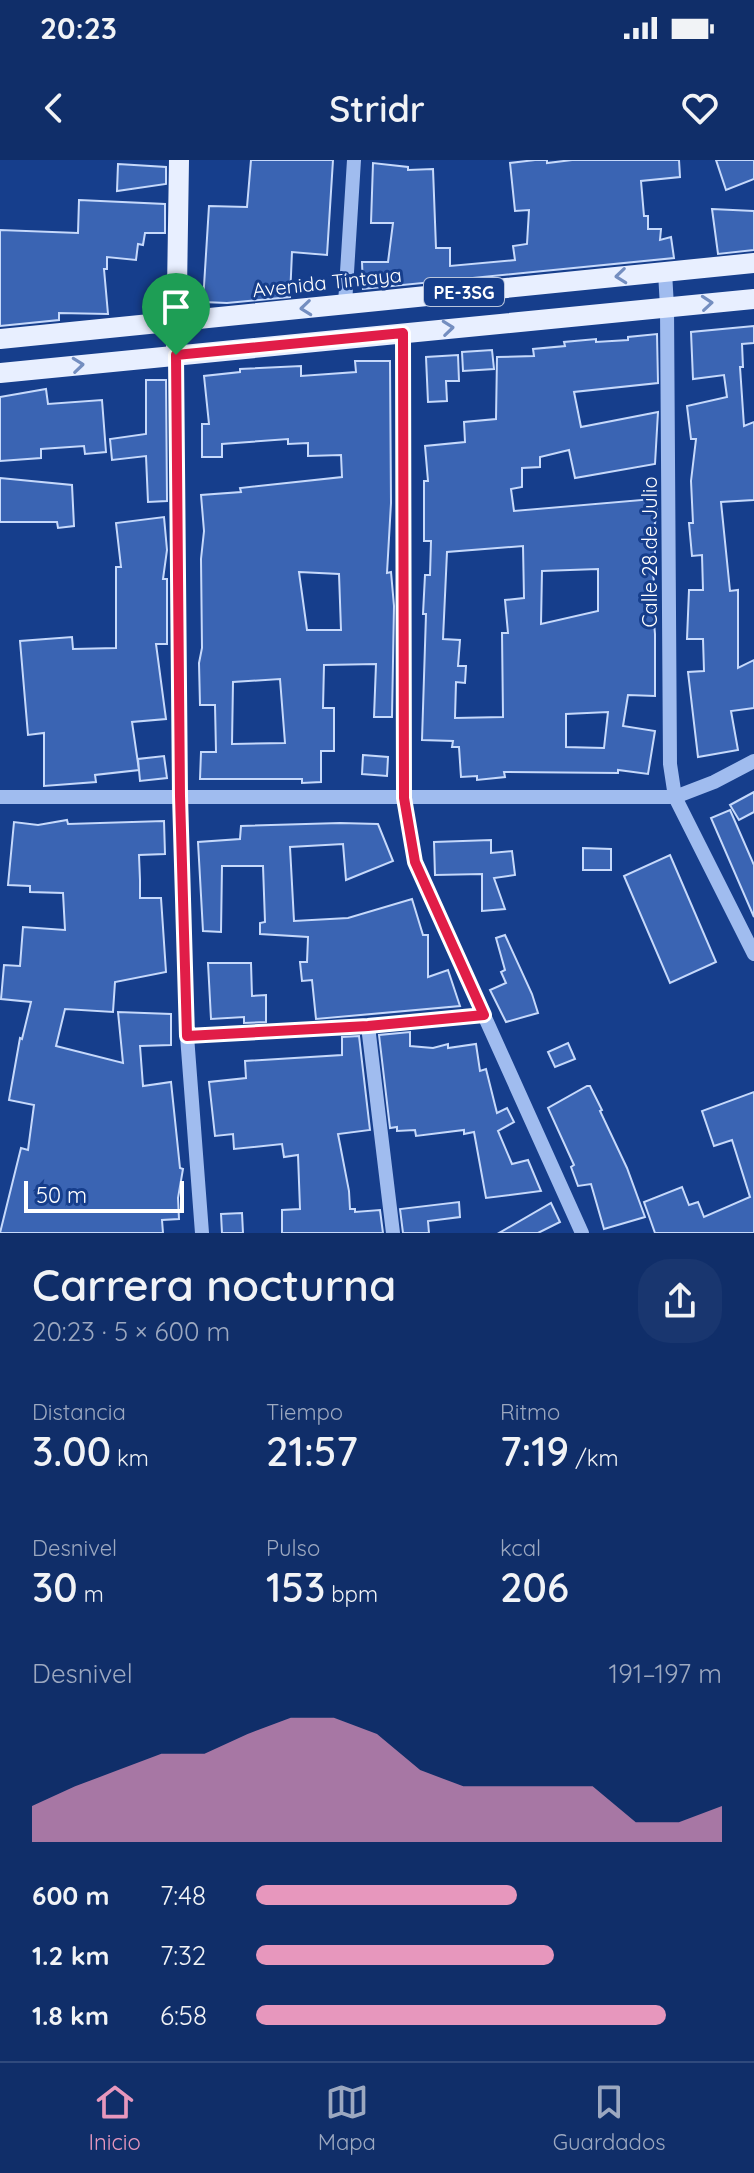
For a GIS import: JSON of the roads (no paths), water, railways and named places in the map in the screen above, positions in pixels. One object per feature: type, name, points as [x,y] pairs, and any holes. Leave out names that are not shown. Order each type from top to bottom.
[{"type":"main road","points":[[176,355],[179,160]]},
{"type":"main road","name":"Avenida Tintaya","points":[[0,339],[754,263]]},
{"type":"main road","name":"PE-3SG","points":[[0,373],[754,299]]},
{"type":"street","points":[[345,304],[354,160]]},
{"type":"street","name":"Calle 28 de Julio","points":[[665,272],[670,764],[675,797],[754,954]]},
{"type":"street","points":[[403,333],[404,798],[415,862],[582,1233]]},
{"type":"street","points":[[176,355],[180,796],[187,1036],[202,1233]]},
{"type":"street","points":[[0,797],[675,797],[754,761]]},
{"type":"street","points":[[187,1036],[368,1026],[484,1015]]},
{"type":"street","points":[[368,1026],[393,1233]]}]
